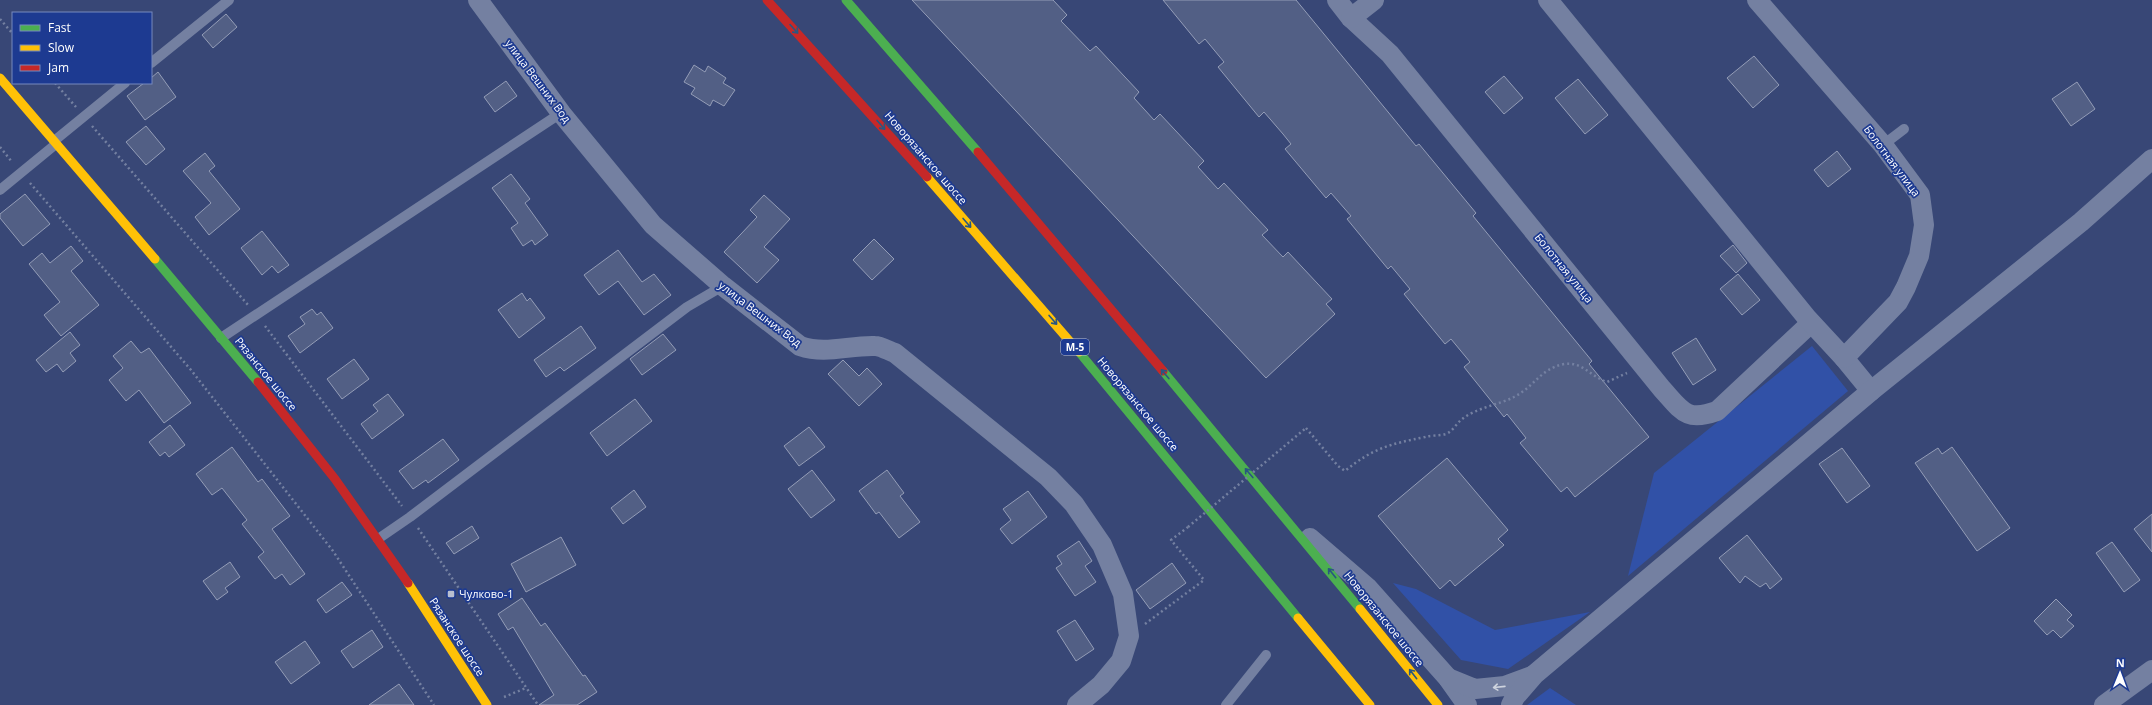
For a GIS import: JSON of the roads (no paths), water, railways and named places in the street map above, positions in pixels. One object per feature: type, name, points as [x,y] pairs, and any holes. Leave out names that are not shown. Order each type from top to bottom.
[{"type":"main road","name":"Новорязанское шоссе","points":[[767,0],[875,118],[1063,332],[1370,705]]},
{"type":"main road","name":"Новорязанское шоссе","points":[[846,0],[965,136],[1284,515],[1438,705]]},
{"type":"main road","name":"Рязанское шоссе","points":[[0,78],[221,338],[312,449],[378,539],[488,705]]},
{"type":"street","name":"улица Вешних Вод","points":[[478,0],[561,113],[653,224],[723,286],[800,346],[812,350],[826,351],[876,346],[896,353],[1048,477],[1074,504],[1102,545],[1124,594],[1129,636],[1121,661],[1101,685],[1077,705]]},
{"type":"street","name":"Болотная улица","points":[[1337,0],[1351,18],[1390,54],[1647,370],[1685,413],[1700,417],[1717,411],[1811,323]]},
{"type":"street","points":[[1351,18],[1374,0]]},
{"type":"street","points":[[1548,0],[1811,323],[1844,358],[1871,391]]},
{"type":"street","name":"Болотная улица","points":[[1762,2],[1883,145],[1920,195],[1924,225],[1919,256],[1906,287],[1898,302],[1844,358]]},
{"type":"street","points":[[1511,705],[1515,697],[1535,674],[1871,391],[2081,222],[2152,159]]},
{"type":"street","points":[[1284,515],[1367,587],[1447,677],[1467,705]]},
{"type":"street","points":[[2104,705],[2152,670]]},
{"type":"street","points":[[1447,677],[1474,689],[1505,686],[1535,674]]},
{"type":"lane","points":[[152,61],[229,0]]},
{"type":"lane","points":[[0,190],[84,116],[124,84]]},
{"type":"lane","points":[[221,338],[561,113]]},
{"type":"lane","points":[[1883,145],[1904,129]]},
{"type":"lane","points":[[378,539],[410,517],[687,307],[723,286]]},
{"type":"lane","points":[[1226,705],[1266,654]]},
{"type":"place","name":"Чулково-1","points":[[451,594]]}]
